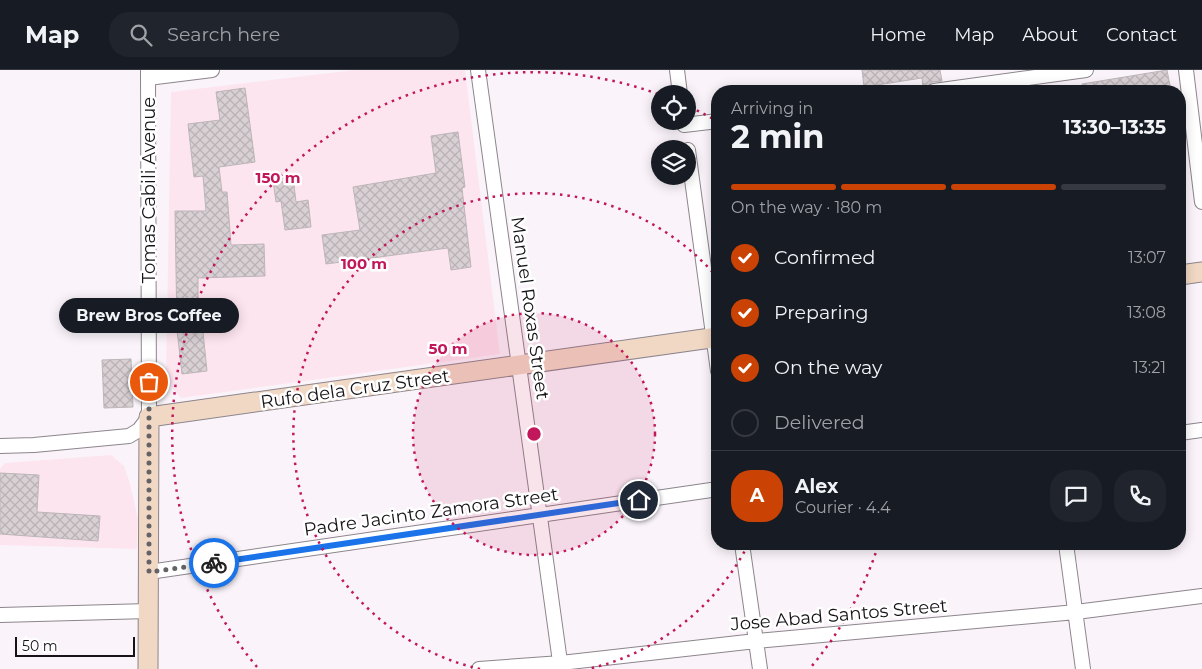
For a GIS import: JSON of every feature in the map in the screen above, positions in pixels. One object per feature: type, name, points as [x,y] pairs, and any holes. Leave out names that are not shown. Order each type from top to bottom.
[{"type":"street","points":[[148,74],[212,70]]},
{"type":"street","name":"Manuel Roxas Street","points":[[478,70],[561,666]]},
{"type":"street","points":[[677,70],[679,85]]},
{"type":"street","points":[[977,85],[1086,70]]},
{"type":"street","points":[[1186,70],[1202,202]]},
{"type":"street","name":"Tomas Cabili Avenue","points":[[148,74],[148,669]]},
{"type":"street","points":[[696,122],[711,121]]},
{"type":"street","points":[[692,185],[711,310]]},
{"type":"street","points":[[1186,274],[1202,272]]},
{"type":"street","name":"Rufo dela Cruz Street","points":[[149,417],[711,338]]},
{"type":"street","points":[[0,446],[34,445],[129,436],[138,430],[149,417]]},
{"type":"street","points":[[1186,432],[1202,430]]},
{"type":"street","name":"Padre Jacinto Zamora Street","points":[[149,572],[711,490]]},
{"type":"street","points":[[743,550],[760,669]]},
{"type":"street","points":[[1067,550],[1083,669]]},
{"type":"street","name":"Jose Abad Santos Street","points":[[479,669],[561,666],[756,641],[1076,612],[1202,596]]},
{"type":"street","points":[[0,615],[149,611]]},
{"type":"shaded area","points":[[355,70],[465,70],[500,354],[181,398],[166,381],[171,92]]},
{"type":"shaded area","points":[[111,455],[124,466],[130,484],[138,519],[137,549],[0,545],[0,469],[5,463]]},
{"type":"building","points":[[862,70],[940,70],[942,81],[923,85],[922,78],[877,85],[864,85]]},
{"type":"building","points":[[1167,70],[1170,85],[1082,85]]},
{"type":"building","points":[[245,88],[255,162],[219,167],[222,192],[227,192],[231,245],[264,244],[265,276],[198,278],[198,322],[202,322],[207,371],[182,374],[177,330],[175,211],[206,211],[203,176],[194,177],[188,124],[220,120],[216,92]]},
{"type":"building","points":[[458,132],[465,187],[462,188],[471,267],[451,270],[448,248],[326,264],[322,235],[360,230],[353,187],[436,173],[431,136]]},
{"type":"building","points":[[293,177],[296,202],[308,200],[311,227],[285,230],[281,201],[276,202],[273,180]]},
{"type":"building","points":[[131,359],[133,407],[104,408],[102,360]]},
{"type":"building","points":[[0,473],[39,475],[37,512],[100,516],[98,541],[0,534]]},
{"type":"way so far","points":[[149,382],[149,572],[214,563]]},
{"type":"place","name":"Brew Bros Coffee","points":[[149,382]]},
{"type":"route","points":[[214,563],[639,500]]}]
